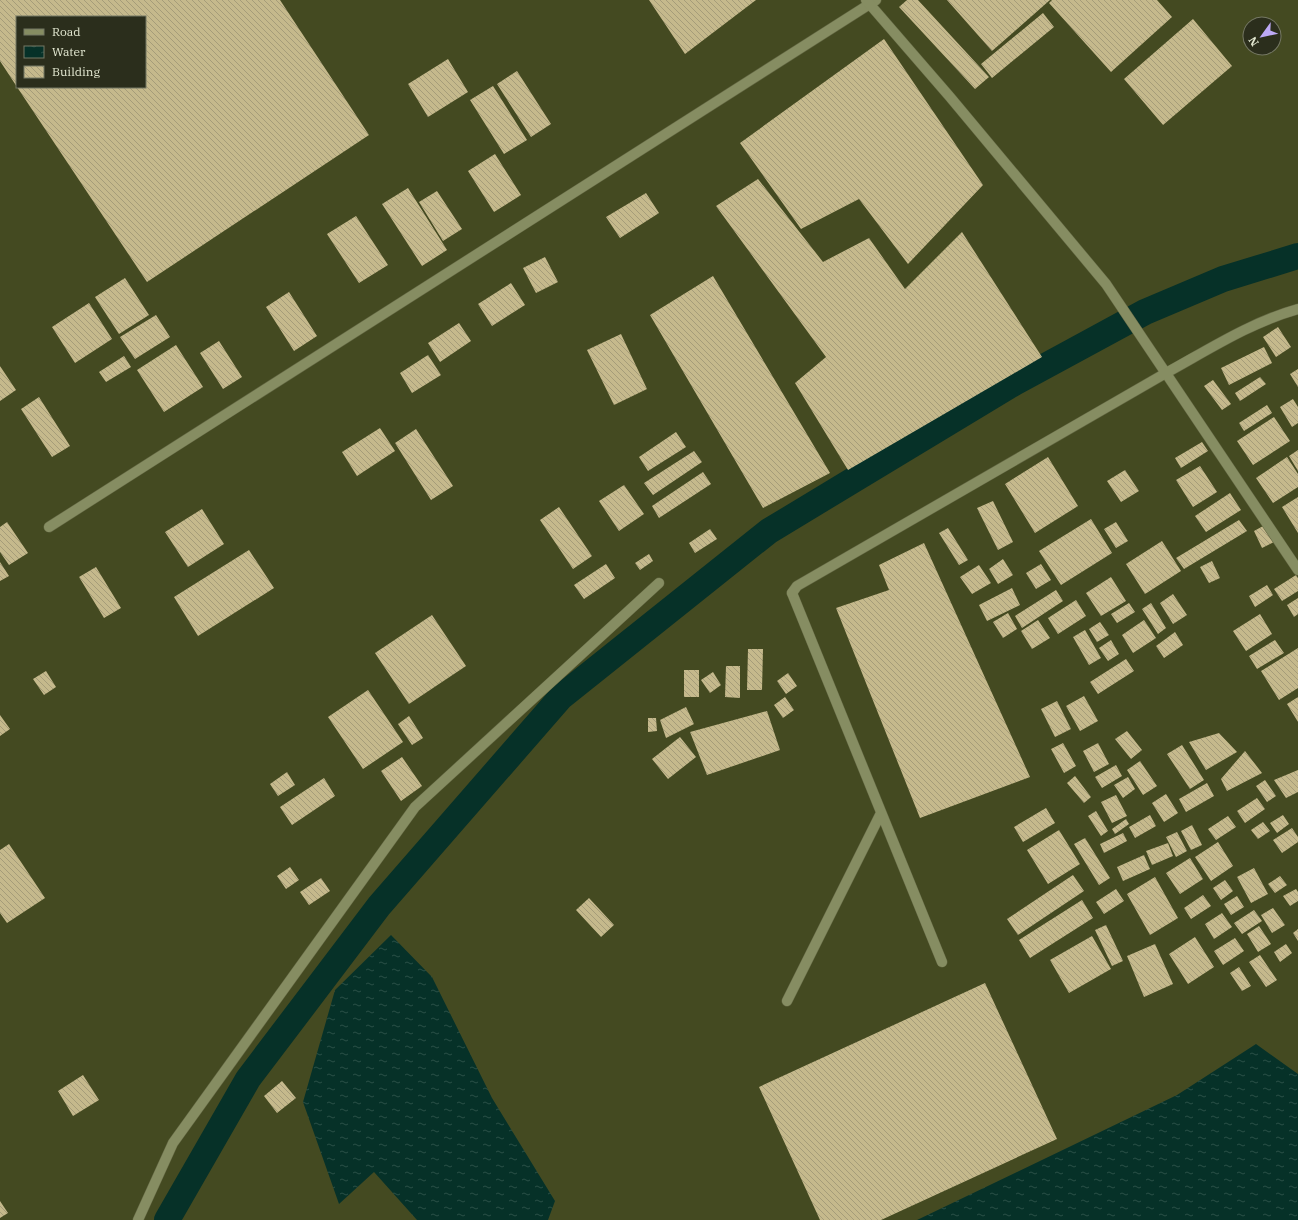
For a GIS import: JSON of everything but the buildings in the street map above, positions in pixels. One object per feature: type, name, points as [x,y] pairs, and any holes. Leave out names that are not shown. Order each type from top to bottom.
[{"type":"street","points":[[49,527],[871,2],[1106,284],[1298,570]]},
{"type":"street","points":[[942,962],[792,593],[797,586],[1223,341],[1282,313],[1298,309]]},
{"type":"street","points":[[138,1220],[173,1143],[415,807],[659,583]]},
{"type":"street","points":[[787,1001],[881,813]]},
{"type":"water","points":[[391,935],[432,977],[492,1098],[555,1201],[548,1220],[417,1220],[374,1172],[339,1204],[303,1102],[335,990]]},
{"type":"water","points":[[1256,1044],[1298,1074],[1298,1220],[917,1220],[1177,1095]]},
{"type":"waterway","points":[[167,1220],[248,1079],[379,906],[561,697],[769,531],[1014,383],[1145,312],[1223,279],[1298,256]]}]
